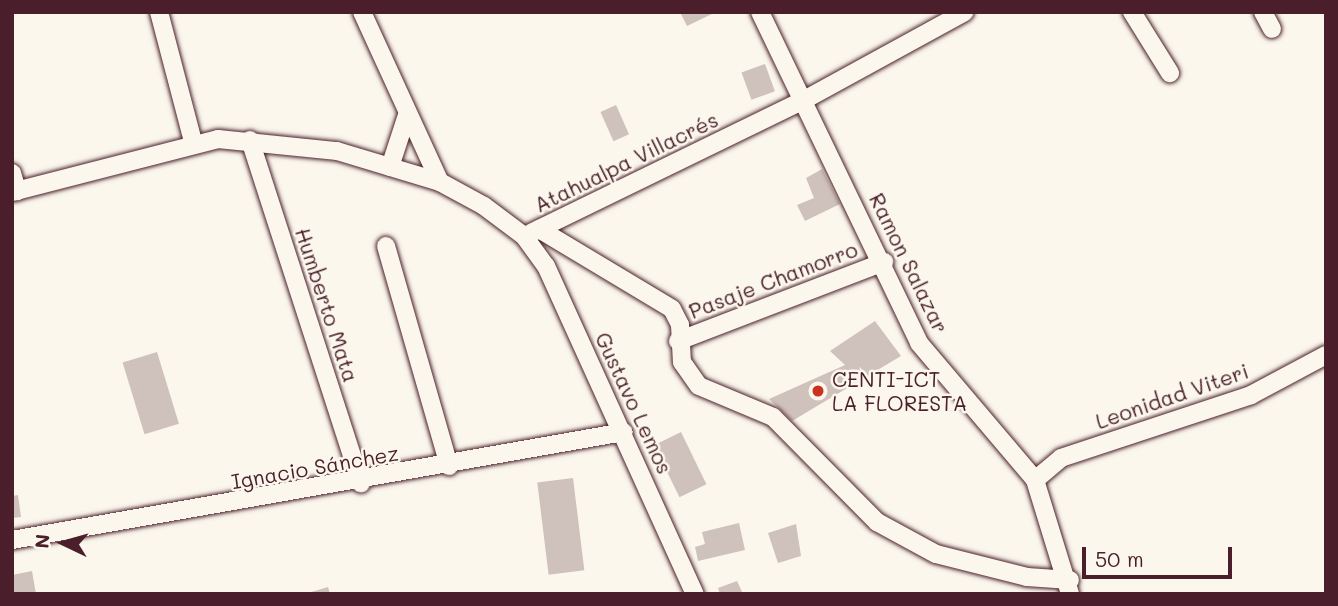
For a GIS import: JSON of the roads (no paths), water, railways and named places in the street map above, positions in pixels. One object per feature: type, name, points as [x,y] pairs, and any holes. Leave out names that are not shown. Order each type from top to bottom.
[{"type":"street","points":[[159,12],[193,142]]},
{"type":"street","points":[[362,12],[440,182]]},
{"type":"street","name":"Ramon Salazar","points":[[760,12],[884,262],[919,343],[1035,480],[1070,587]]},
{"type":"street","name":"Atahualpa Villacrés","points":[[14,191],[193,142],[250,140],[337,151],[440,182],[532,233],[804,100],[965,12]]},
{"type":"street","points":[[1132,12],[1170,73]]},
{"type":"street","points":[[1263,12],[1272,29]]},
{"type":"street","points":[[390,167],[407,114]]},
{"type":"street","name":"Humberto Mata","points":[[250,140],[361,483]]},
{"type":"street","points":[[12,173],[14,191]]},
{"type":"street","points":[[532,233],[672,309],[682,362],[699,386],[773,417],[877,522],[936,554],[1070,587]]},
{"type":"street","name":"Gustavo Lemos","points":[[532,233],[624,432],[688,592]]},
{"type":"street","points":[[386,246],[449,466]]},
{"type":"street","name":"Pasaje Chamorro","points":[[678,341],[884,262]]},
{"type":"street","name":"Leonidad Viteri","points":[[1035,480],[1061,458],[1251,396],[1326,355]]},
{"type":"street","name":"Ignacio Sánchez","points":[[12,540],[361,483],[624,432]]},
{"type":"place","name":"CENTI-ICT LA FLORESTA","points":[[818,391]]}]
